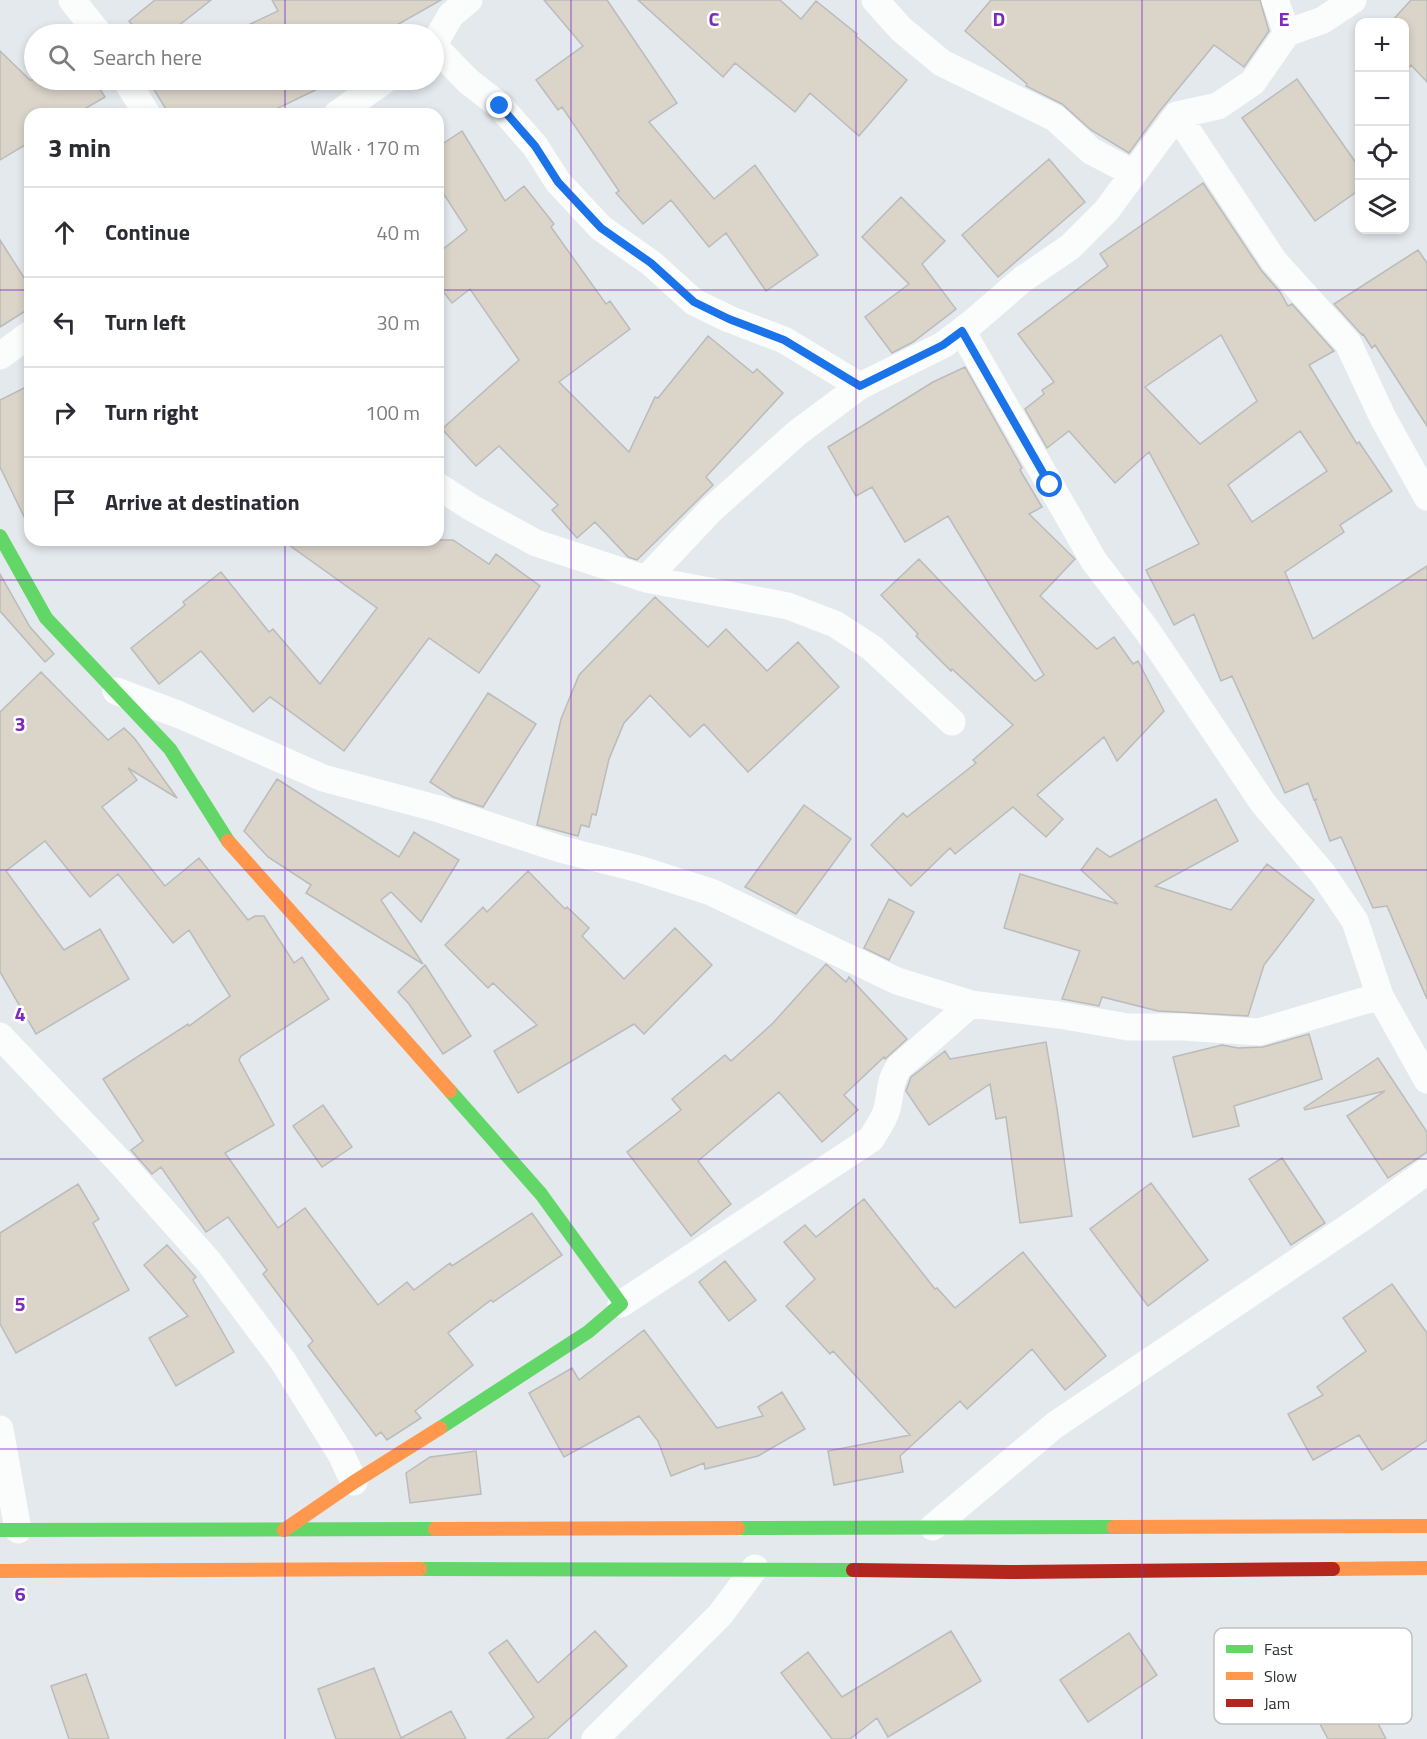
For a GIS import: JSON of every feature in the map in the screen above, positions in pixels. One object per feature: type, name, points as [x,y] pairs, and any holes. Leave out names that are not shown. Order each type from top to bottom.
[{"type":"main road","points":[[0,536],[46,618],[170,749],[226,839],[541,1194],[621,1304],[588,1332],[354,1482],[284,1530]]},
{"type":"main road","points":[[9,1530],[1427,1526]]},
{"type":"main road","points":[[0,1571],[755,1568],[1009,1572],[1427,1568]]},
{"type":"street","points":[[72,0],[91,24]]},
{"type":"street","points":[[874,0],[902,29],[942,63],[1055,118],[1091,151],[1133,173]]},
{"type":"street","points":[[1275,0],[1287,33]]},
{"type":"street","points":[[646,579],[720,503],[797,433],[860,386],[943,345],[1023,279],[1070,248],[1106,211],[1177,115],[1218,106],[1253,82],[1287,33],[1323,20],[1353,0]]},
{"type":"street","points":[[444,25],[454,5]]},
{"type":"street","points":[[444,56],[468,81],[500,106],[535,146],[558,182],[601,228],[651,263],[694,302],[729,319],[784,340],[860,386]]},
{"type":"street","points":[[132,90],[143,108]]},
{"type":"street","points":[[345,108],[371,90]]},
{"type":"street","points":[[1177,115],[1274,261],[1348,343],[1383,418],[1427,497]]},
{"type":"street","points":[[962,331],[1094,561],[1146,629],[1263,803],[1323,874],[1355,921],[1380,996],[1427,1080]]},
{"type":"street","points":[[0,356],[24,338]]},
{"type":"street","points":[[444,490],[536,543],[646,579],[788,606],[835,624],[872,648],[952,722]]},
{"type":"street","points":[[116,691],[180,714],[323,778],[439,809],[560,849],[639,869],[711,892],[897,981],[971,1004],[1059,1015],[1128,1027],[1183,1027],[1259,1032],[1380,996]]},
{"type":"street","points":[[621,1304],[871,1139],[887,1108],[892,1077],[898,1067],[971,1004]]},
{"type":"street","points":[[0,1036],[120,1162],[208,1262],[284,1361],[341,1454],[354,1482]]},
{"type":"street","points":[[933,1527],[1055,1425],[1362,1218],[1427,1171]]},
{"type":"street","points":[[0,1429],[9,1530]]},
{"type":"street","points":[[595,1739],[720,1615],[755,1568]]},
{"type":"building","points":[[155,0],[211,0],[181,24],[131,24],[129,21]]},
{"type":"building","points":[[272,0],[441,0],[399,24],[250,24],[278,11]]},
{"type":"building","points":[[544,0],[607,0],[677,103],[649,122],[714,199],[755,165],[818,255],[766,291],[726,233],[709,247],[671,200],[643,224],[616,193],[619,191],[562,107],[558,110],[536,80],[583,46]]},
{"type":"building","points":[[638,0],[780,0],[801,19],[816,1],[857,34],[856,36],[907,80],[859,136],[810,93],[795,112],[735,63],[723,77]]},
{"type":"building","points":[[991,0],[1260,0],[1269,31],[1244,67],[1214,45],[1129,153],[1091,130],[1062,104],[1026,86],[1027,84],[965,31]]},
{"type":"building","points":[[1411,0],[1427,0],[1427,82],[1411,65],[1409,67],[1409,18],[1395,18]]},
{"type":"building","points":[[0,51],[24,74],[24,90],[100,90],[105,97],[86,108],[24,108],[24,146],[0,160]]},
{"type":"building","points":[[1297,79],[1355,161],[1355,193],[1315,221],[1242,118]]},
{"type":"building","points":[[154,90],[315,90],[278,108],[165,108]]},
{"type":"building","points":[[462,131],[505,201],[524,186],[554,224],[551,227],[606,304],[610,301],[630,329],[559,382],[629,452],[655,397],[658,398],[708,336],[753,373],[757,369],[783,393],[706,477],[713,485],[637,560],[628,557],[595,522],[577,538],[552,510],[558,505],[499,446],[476,466],[444,431],[444,427],[519,360],[470,289],[452,303],[444,293],[444,248],[467,230],[444,194],[444,143]]},
{"type":"building","points":[[1049,159],[1085,202],[998,277],[962,235]]},
{"type":"building","points":[[1203,183],[1288,306],[1292,304],[1334,351],[1309,365],[1357,444],[1359,442],[1392,491],[1340,525],[1344,532],[1285,572],[1313,639],[1427,566],[1427,999],[1387,906],[1373,908],[1341,837],[1330,841],[1315,801],[1317,799],[1314,800],[1308,783],[1285,793],[1232,676],[1221,681],[1194,614],[1174,625],[1146,570],[1199,544],[1149,452],[1115,483],[1069,431],[1047,448],[1025,409],[1044,394],[1042,390],[1054,382],[1018,334],[1108,266],[1100,254]],"holes":[[[1221,335],[1257,401],[1200,444],[1145,387]],[[1300,431],[1327,471],[1252,522],[1228,485]]]},
{"type":"building","points":[[901,197],[945,241],[922,264],[956,309],[913,342],[892,353],[865,317],[909,284],[862,237]]},
{"type":"building","points":[[0,240],[24,278],[24,312],[0,327]]},
{"type":"building","points":[[1418,250],[1427,263],[1427,426],[1375,345],[1372,348],[1363,334],[1334,304]]},
{"type":"building","points":[[965,367],[1042,507],[1029,514],[1075,559],[1040,596],[1097,649],[1114,637],[1133,664],[1138,661],[1164,711],[1117,761],[1104,737],[1037,795],[1063,819],[1046,837],[1013,807],[955,854],[950,848],[911,886],[871,845],[903,813],[907,817],[976,763],[973,760],[1013,725],[952,669],[951,671],[916,636],[918,634],[881,595],[919,559],[1035,681],[1044,675],[948,516],[905,542],[872,487],[856,496],[828,447],[933,382]]},
{"type":"building","points":[[24,388],[24,517],[0,467],[0,400]]},
{"type":"building","points":[[444,540],[453,540],[489,564],[496,554],[540,586],[479,673],[429,638],[344,751],[270,697],[253,712],[201,651],[159,684],[131,648],[185,605],[183,602],[221,572],[269,632],[273,629],[320,684],[377,608],[290,546],[444,546]]},
{"type":"building","points":[[0,574],[30,627],[54,654],[45,662],[0,611]]},
{"type":"building","points":[[655,597],[708,647],[726,629],[767,671],[798,642],[839,687],[748,772],[704,724],[690,737],[650,695],[624,723],[609,759],[596,815],[592,814],[589,827],[581,825],[578,836],[537,825],[561,719],[579,675]]},
{"type":"building","points":[[41,672],[108,740],[124,728],[135,739],[177,798],[128,768],[137,780],[102,807],[165,886],[199,858],[248,920],[255,916],[264,916],[294,963],[302,957],[329,999],[241,1056],[239,1060],[274,1125],[225,1153],[278,1228],[305,1208],[378,1305],[407,1282],[414,1290],[450,1263],[452,1266],[532,1213],[562,1255],[493,1302],[491,1300],[448,1333],[473,1365],[415,1411],[421,1418],[387,1440],[381,1432],[376,1436],[308,1346],[313,1341],[263,1274],[267,1270],[228,1217],[206,1232],[161,1167],[152,1174],[131,1150],[143,1141],[103,1079],[188,1024],[189,1026],[230,996],[189,930],[173,943],[118,874],[90,897],[45,841],[6,871],[64,950],[100,929],[129,979],[36,1034],[0,972],[0,712]]},
{"type":"building","points":[[488,693],[536,724],[483,807],[453,797],[430,782]]},
{"type":"building","points":[[277,779],[399,857],[414,832],[459,860],[421,922],[391,892],[381,900],[423,964],[306,893],[311,885],[268,857],[244,831]]},
{"type":"building","points":[[1216,799],[1238,841],[1155,886],[1231,910],[1267,864],[1314,900],[1264,965],[1248,1016],[1158,1011],[1102,997],[1099,1006],[1062,999],[1080,951],[1004,928],[1020,874],[1118,904],[1081,870],[1097,848],[1110,857]]},
{"type":"building","points":[[804,805],[851,839],[796,914],[745,887]]},
{"type":"building","points":[[528,871],[565,909],[567,907],[589,928],[582,936],[624,979],[675,928],[712,965],[644,1034],[634,1024],[518,1093],[494,1051],[537,1025],[493,983],[488,988],[445,945],[483,907],[487,912]]},
{"type":"building","points":[[889,899],[914,912],[889,960],[864,948]]},
{"type":"building","points":[[826,964],[846,982],[849,977],[907,1039],[885,1059],[884,1057],[844,1095],[858,1110],[822,1142],[779,1092],[698,1161],[731,1204],[691,1236],[627,1152],[681,1110],[672,1099],[725,1055],[731,1061],[773,1023]]},
{"type":"building","points":[[425,965],[471,1036],[443,1054],[409,1004],[398,992]]},
{"type":"building","points":[[1309,1034],[1322,1079],[1234,1106],[1239,1126],[1193,1137],[1173,1057],[1222,1045],[1238,1048],[1263,1047]]},
{"type":"building","points":[[1046,1042],[1072,1216],[1020,1223],[1006,1117],[996,1119],[990,1084],[929,1125],[906,1091],[911,1077],[945,1051],[950,1059]]},
{"type":"building","points":[[1378,1058],[1427,1132],[1427,1152],[1388,1178],[1347,1116],[1385,1091],[1305,1110],[1304,1108]]},
{"type":"building","points":[[323,1105],[352,1147],[322,1167],[293,1126]]},
{"type":"building","points":[[1282,1158],[1325,1223],[1291,1245],[1249,1179]]},
{"type":"building","points":[[1151,1183],[1208,1260],[1148,1306],[1090,1229]]},
{"type":"building","points":[[78,1184],[99,1219],[93,1223],[129,1290],[16,1353],[0,1324],[0,1233]]},
{"type":"building","points":[[864,1199],[935,1289],[937,1288],[955,1308],[1023,1252],[1106,1356],[1065,1390],[1032,1349],[967,1409],[960,1401],[900,1456],[903,1472],[834,1485],[828,1451],[910,1435],[833,1351],[830,1354],[786,1306],[815,1279],[784,1242],[805,1225],[816,1237]]},
{"type":"building","points":[[167,1245],[196,1277],[193,1280],[234,1352],[176,1386],[149,1338],[188,1316],[144,1265]]},
{"type":"building","points":[[725,1261],[756,1300],[729,1321],[699,1282]]},
{"type":"building","points":[[1392,1284],[1427,1333],[1427,1440],[1382,1470],[1359,1435],[1313,1460],[1288,1414],[1323,1395],[1317,1387],[1366,1351],[1343,1318]]},
{"type":"building","points":[[644,1330],[717,1428],[763,1416],[758,1407],[782,1392],[805,1429],[758,1456],[705,1469],[704,1463],[671,1476],[658,1441],[639,1416],[564,1457],[529,1393],[572,1368],[579,1380]]},
{"type":"building","points":[[476,1451],[481,1494],[410,1503],[406,1473],[430,1457]]},
{"type":"building","points":[[595,1631],[627,1666],[547,1739],[506,1739],[534,1717],[489,1653],[507,1640],[538,1683]]},
{"type":"building","points":[[951,1631],[981,1681],[888,1737],[877,1718],[850,1739],[832,1739],[781,1673],[808,1652],[842,1697]]},
{"type":"building","points":[[1129,1633],[1157,1675],[1088,1722],[1060,1680]]},
{"type":"building","points":[[374,1668],[401,1738],[451,1711],[466,1739],[336,1739],[318,1689]]},
{"type":"building","points":[[86,1674],[109,1739],[69,1739],[51,1686]]},
{"type":"building","points":[[1320,1724],[1378,1724],[1386,1739],[1328,1739]]},
{"type":"traffic: fast","points":[[0,536],[46,618],[170,749],[228,841]]},
{"type":"traffic: fast","points":[[440,1428],[588,1332],[621,1304],[541,1194],[450,1091]]},
{"type":"traffic: fast","points":[[738,1528],[1114,1527]]},
{"type":"traffic: fast","points":[[0,1530],[435,1529]]},
{"type":"traffic: fast","points":[[420,1569],[853,1570]]},
{"type":"traffic: slow","points":[[228,841],[450,1091]]},
{"type":"traffic: slow","points":[[284,1530],[354,1482],[440,1428]]},
{"type":"traffic: slow","points":[[1114,1527],[1427,1526]]},
{"type":"traffic: slow","points":[[435,1529],[738,1528]]},
{"type":"traffic: slow","points":[[1333,1569],[1427,1568]]},
{"type":"traffic: slow","points":[[0,1571],[420,1569]]},
{"type":"traffic: jam","points":[[853,1570],[1009,1572],[1333,1569]]},
{"type":"route","points":[[500,106],[535,146],[558,182],[601,228],[651,263],[694,302],[729,319],[784,340],[860,386],[943,345],[962,331],[1050,485]]}]
